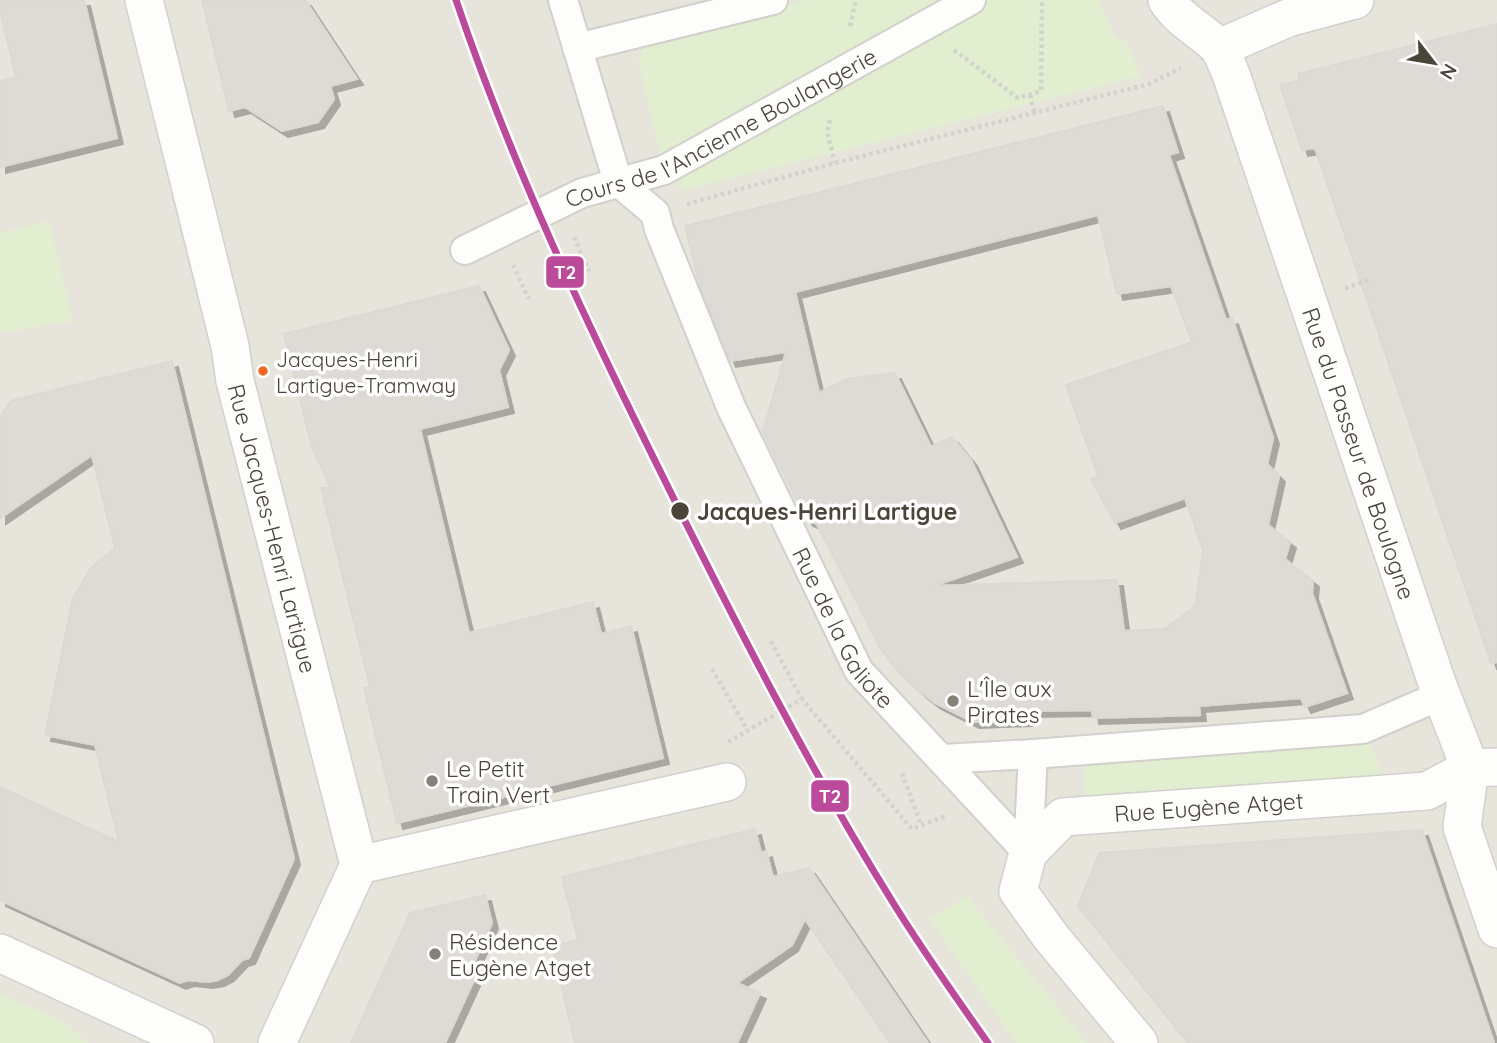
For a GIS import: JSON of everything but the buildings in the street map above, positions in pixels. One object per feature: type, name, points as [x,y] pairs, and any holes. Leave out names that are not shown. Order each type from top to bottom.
[{"type":"street","name":"Rue Jacques-Henri Lartigue","points":[[144,0],[230,346],[235,381],[359,865]]},
{"type":"street","points":[[563,0],[618,182],[655,213]]},
{"type":"street","points":[[577,48],[773,0]]},
{"type":"street","name":"Cours de l'Ancienne Boulangerie","points":[[465,250],[582,193],[664,170],[971,0]]},
{"type":"street","points":[[1167,0],[1195,30],[1219,48],[1288,18],[1355,0]]},
{"type":"street","name":"Rue du Passeur de Boulogne","points":[[1219,48],[1441,695],[1484,767]]},
{"type":"street","name":"Rue de la Galiote","points":[[655,213],[659,229],[731,407],[859,671],[1028,853]]},
{"type":"street","points":[[942,759],[1363,729],[1441,695]]},
{"type":"street","points":[[1033,754],[1028,853],[1018,891],[1051,937],[1139,1043]]},
{"type":"street","points":[[1484,767],[1462,827],[1497,929]]},
{"type":"street","name":"Rue Eugène Atget","points":[[1028,853],[1063,817],[1427,791],[1484,767]]},
{"type":"street","points":[[277,1043],[359,865],[727,782]]},
{"type":"street","points":[[0,953],[195,1043]]},
{"type":"path","points":[[924,26],[1018,98],[1041,91],[1042,0]]},
{"type":"path","points":[[655,213],[835,163],[1149,84],[1219,48]]},
{"type":"path","points":[[1030,94],[1034,112]]},
{"type":"path","points":[[771,641],[802,699],[912,829]]},
{"type":"path","points":[[712,669],[747,729]]},
{"type":"path","points":[[724,745],[802,699]]},
{"type":"shaded area","points":[[0,0],[1497,0],[1497,1043],[0,1043]]},
{"type":"green space","points":[[804,0],[1099,0],[1114,36],[1127,43],[1141,76],[684,190],[666,179],[638,61],[646,41]]},
{"type":"green space","points":[[49,221],[73,321],[0,333],[0,233]]},
{"type":"green space","points":[[1370,743],[1383,779],[1085,798],[1084,762]]},
{"type":"green space","points":[[967,896],[1087,1043],[1016,1043],[930,919]]},
{"type":"green space","points":[[0,993],[68,1025],[88,1043],[0,1043]]},
{"type":"transit line","name":"T2","points":[[456,0],[501,123],[552,244],[607,363],[719,588],[802,746],[861,850],[915,937],[988,1043]]},
{"type":"place","name":"Jacques-Henri Lartigue-Tramway","points":[[263,371]]},
{"type":"place","name":"Jacques-Henri Lartigue","points":[[680,511]]},
{"type":"place","name":"L'Île aux Pirates","points":[[953,701]]},
{"type":"place","name":"Le Petit Train Vert","points":[[432,781]]},
{"type":"place","name":"Résidence Eugène Atget","points":[[435,954]]}]
